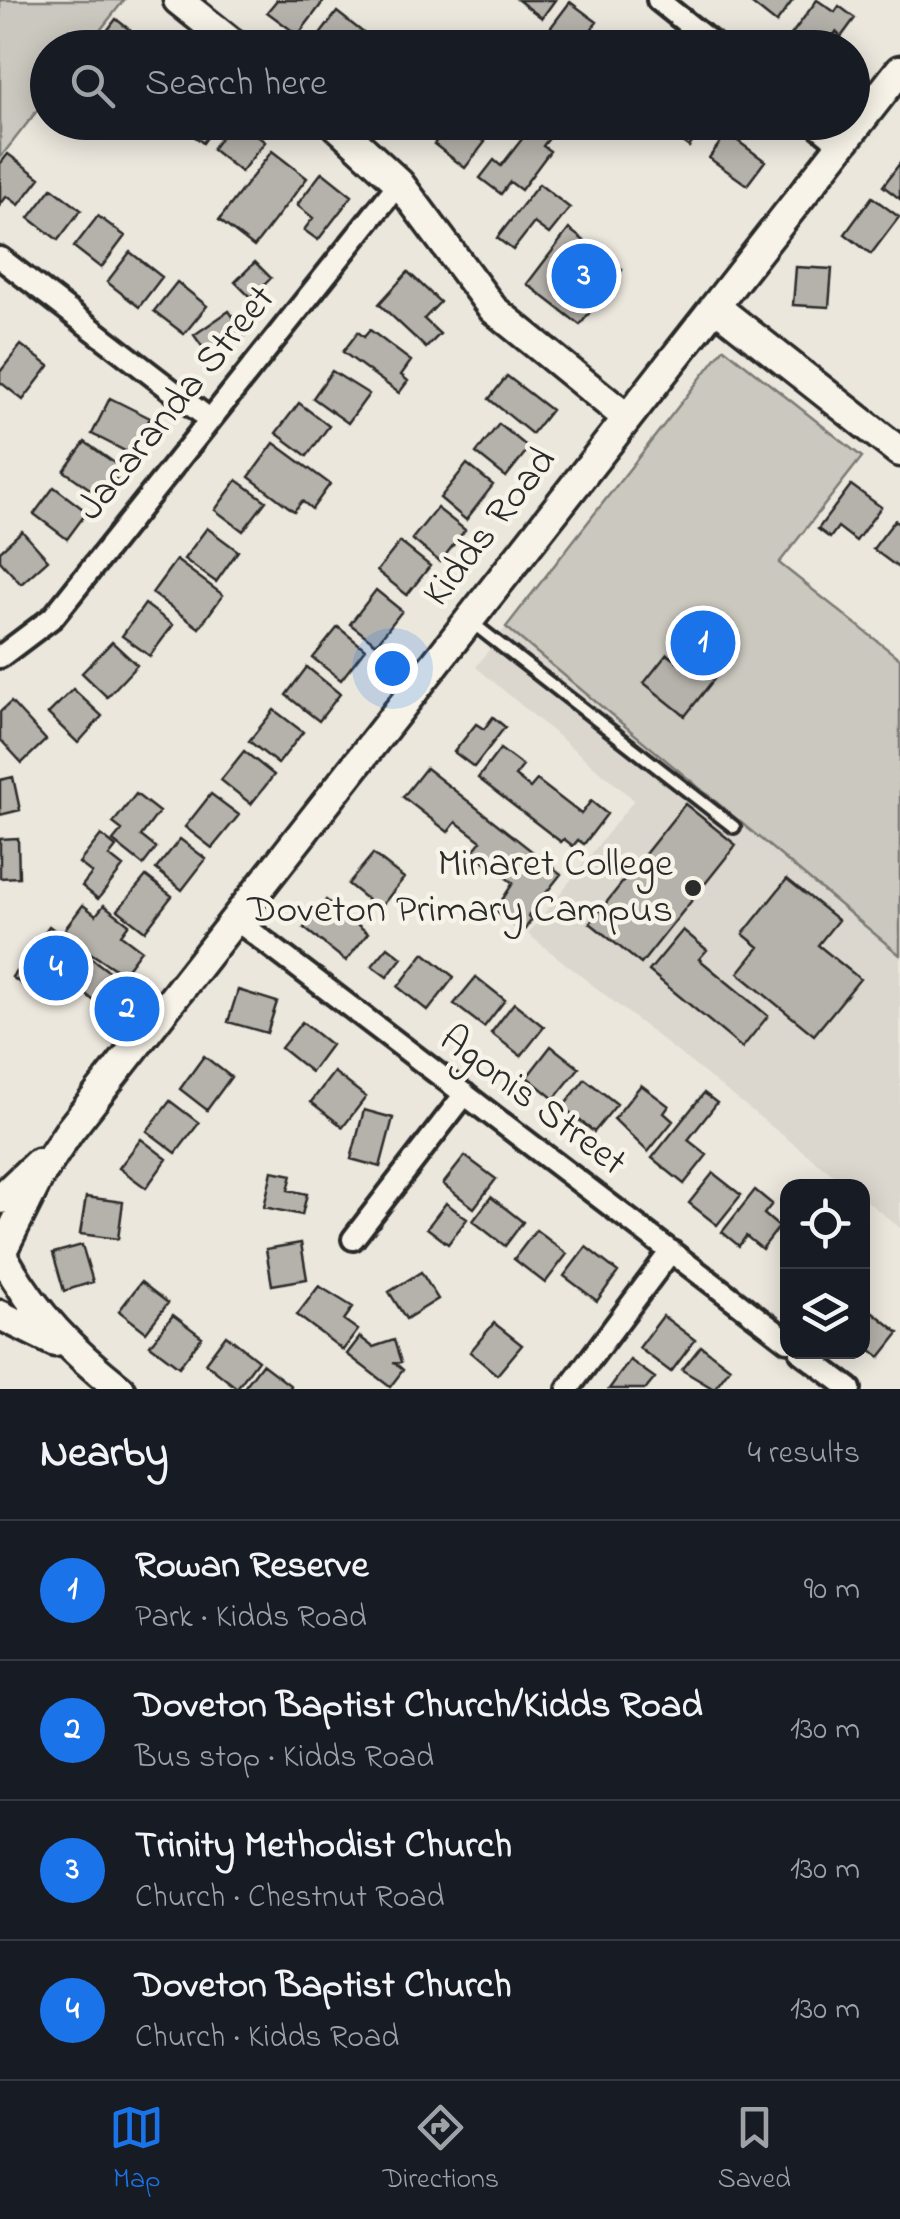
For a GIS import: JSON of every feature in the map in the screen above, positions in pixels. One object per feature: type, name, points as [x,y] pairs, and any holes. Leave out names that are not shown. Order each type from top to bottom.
[{"type":"main road","points":[[178,0],[216,30]]},
{"type":"main road","name":"Kidds Road","points":[[870,108],[900,70]]},
{"type":"main road","points":[[352,140],[399,183],[492,309],[627,418]]},
{"type":"main road","name":"Kidds Road","points":[[2,1258],[40,1175],[70,1130],[845,140]]},
{"type":"main road","points":[[716,307],[900,452]]},
{"type":"main road","name":"Kidds Road","points":[[0,1199],[70,1130]]},
{"type":"main road","points":[[2,1258],[37,1312],[69,1349],[120,1389]]},
{"type":"main road","points":[[0,1316],[69,1349]]},
{"type":"street","points":[[658,0],[696,30]]},
{"type":"street","points":[[837,140],[842,144]]},
{"type":"street","name":"Jacaranda Street","points":[[0,658],[53,617],[399,183]]},
{"type":"street","points":[[0,258],[210,419]]},
{"type":"street","name":"Agonis Street","points":[[234,919],[780,1335]]},
{"type":"street","points":[[353,1239],[464,1094]]},
{"type":"street","points":[[568,1389],[671,1251]]},
{"type":"street","points":[[810,1359],[850,1389]]},
{"type":"lane","points":[[469,620],[734,827]]},
{"type":"shaded area","points":[[0,0],[124,0],[100,30],[30,30],[30,120],[0,158]]},
{"type":"shaded area","points":[[724,348],[862,457],[779,563],[900,659],[900,955],[506,627]]},
{"type":"shaded area","name":"Minaret College Doveton Primary Campus","points":[[506,627],[900,955],[900,1228],[870,1204],[870,1179],[838,1179],[528,934],[634,800],[476,667]]},
{"type":"building","points":[[277,0],[323,2],[302,30],[291,30],[267,12]]},
{"type":"building","points":[[518,0],[555,0],[542,18]]},
{"type":"building","points":[[747,0],[793,0],[776,23]]},
{"type":"building","points":[[817,0],[835,12],[839,6],[855,18],[846,30],[795,30]]},
{"type":"building","points":[[570,2],[597,22],[591,30],[549,30]]},
{"type":"building","points":[[337,12],[360,30],[324,30]]},
{"type":"building","points":[[116,19],[130,30],[108,30]]},
{"type":"building","points":[[219,140],[265,142],[241,172],[212,149]]},
{"type":"building","points":[[437,140],[485,142],[465,168],[434,144]]},
{"type":"building","points":[[521,140],[548,140],[543,146],[550,151],[521,190],[510,182],[501,194],[480,178],[494,160],[501,166]]},
{"type":"building","points":[[722,140],[736,140],[765,161],[747,185],[709,158]]},
{"type":"building","points":[[272,151],[307,178],[254,247],[219,220]]},
{"type":"building","points":[[8,154],[40,178],[19,205],[7,196],[0,205],[0,164]]},
{"type":"building","points":[[900,163],[900,199],[883,186]]},
{"type":"building","points":[[322,172],[352,196],[318,240],[304,230],[313,218],[297,205]]},
{"type":"building","points":[[539,184],[570,208],[549,234],[534,223],[513,250],[497,238]]},
{"type":"building","points":[[52,188],[81,210],[58,240],[29,218]]},
{"type":"building","points":[[872,197],[899,217],[871,254],[845,234]]},
{"type":"building","points":[[98,216],[125,236],[101,268],[74,247]]},
{"type":"building","points":[[569,229],[622,270],[580,325],[527,284]]},
{"type":"building","points":[[130,252],[162,277],[139,307],[107,282]]},
{"type":"building","points":[[255,262],[271,278],[251,298],[235,282]]},
{"type":"building","points":[[796,267],[832,269],[829,307],[793,305]]},
{"type":"building","points":[[408,272],[440,302],[424,319],[440,334],[426,348],[379,304]]},
{"type":"building","points":[[177,282],[207,306],[184,334],[154,311]]},
{"type":"building","points":[[229,311],[246,335],[211,359],[194,335]]},
{"type":"building","points":[[370,330],[411,361],[401,375],[408,381],[399,393],[343,352],[358,332],[364,337]]},
{"type":"building","points":[[21,345],[49,366],[23,400],[0,382],[0,372]]},
{"type":"building","points":[[332,371],[369,394],[348,423],[313,398]]},
{"type":"building","points":[[507,376],[551,410],[532,434],[489,399]]},
{"type":"building","points":[[110,398],[150,418],[131,454],[92,434]]},
{"type":"building","points":[[299,403],[329,426],[307,456],[276,433]]},
{"type":"building","points":[[499,424],[529,448],[506,477],[476,453]]},
{"type":"building","points":[[85,442],[123,469],[103,498],[64,471]]},
{"type":"building","points":[[274,443],[330,484],[312,509],[302,501],[294,511],[249,477]]},
{"type":"building","points":[[467,464],[493,485],[466,520],[440,498]]},
{"type":"building","points":[[237,480],[266,501],[243,531],[215,510]]},
{"type":"building","points":[[851,485],[881,507],[856,541],[838,527],[830,538],[818,529]]},
{"type":"building","points":[[54,487],[87,512],[67,539],[34,514]]},
{"type":"building","points":[[437,508],[465,530],[440,562],[412,539]]},
{"type":"building","points":[[895,520],[900,524],[900,569],[873,549]]},
{"type":"building","points":[[207,528],[238,551],[216,582],[184,559]]},
{"type":"building","points":[[22,531],[48,560],[21,584],[0,561],[0,551]]},
{"type":"building","points":[[400,542],[430,566],[407,595],[377,571]]},
{"type":"building","points":[[176,560],[223,595],[199,628],[152,593]]},
{"type":"building","points":[[376,590],[402,611],[376,644],[350,624]]},
{"type":"building","points":[[145,604],[173,625],[150,656],[122,636]]},
{"type":"building","points":[[338,627],[365,649],[341,680],[313,658]]},
{"type":"building","points":[[112,642],[137,665],[107,697],[82,673]]},
{"type":"building","points":[[699,642],[726,664],[685,716],[644,683],[667,654],[681,664]]},
{"type":"building","points":[[307,667],[340,694],[319,721],[286,695]]},
{"type":"building","points":[[73,689],[102,716],[78,743],[48,714]]},
{"type":"building","points":[[11,702],[46,740],[22,763],[0,739],[0,712]]},
{"type":"building","points":[[274,710],[303,732],[278,764],[249,741]]},
{"type":"building","points":[[493,717],[505,727],[474,767],[454,752],[476,724],[484,729]]},
{"type":"building","points":[[500,749],[523,766],[515,776],[530,788],[537,780],[581,814],[591,801],[607,814],[584,844],[578,840],[573,846],[564,839],[561,842],[478,778]]},
{"type":"building","points":[[244,751],[274,775],[251,804],[221,780]]},
{"type":"building","points":[[426,768],[561,874],[528,916],[532,919],[523,932],[495,911],[513,883],[472,852],[481,841],[456,822],[448,832],[403,797]]},
{"type":"building","points":[[13,777],[20,810],[0,815],[0,780]]},
{"type":"building","points":[[136,794],[159,812],[141,836],[156,848],[143,865],[113,841],[122,830],[113,823]]},
{"type":"building","points":[[211,794],[239,815],[212,848],[185,827]]},
{"type":"building","points":[[685,804],[736,845],[641,964],[590,923]]},
{"type":"building","points":[[101,835],[116,847],[109,856],[123,867],[98,899],[82,886],[92,873],[79,863]]},
{"type":"building","points":[[18,838],[19,877],[0,878],[0,839]]},
{"type":"building","points":[[180,839],[206,859],[182,890],[156,869]]},
{"type":"building","points":[[373,854],[404,878],[379,909],[348,884]]},
{"type":"building","points":[[146,876],[172,896],[145,931],[118,910]]},
{"type":"building","points":[[787,879],[838,920],[818,945],[860,979],[814,1035],[738,973],[759,947],[743,934]]},
{"type":"building","points":[[326,900],[368,933],[346,961],[304,928]]},
{"type":"building","points":[[83,905],[96,915],[104,905],[129,924],[121,935],[141,950],[123,974],[75,943],[78,939],[65,929]]},
{"type":"building","points":[[49,926],[128,986],[109,1013],[83,992],[73,1004],[50,987],[41,999],[12,977]]},
{"type":"building","points":[[683,930],[707,950],[699,959],[768,1016],[742,1048],[649,971]]},
{"type":"building","points":[[388,947],[402,958],[387,977],[372,966]]},
{"type":"building","points":[[424,953],[454,977],[428,1011],[398,987]]},
{"type":"building","points":[[476,977],[505,1000],[484,1027],[454,1004]]},
{"type":"building","points":[[238,990],[277,1002],[267,1033],[228,1022]]},
{"type":"building","points":[[514,1003],[544,1027],[521,1056],[491,1033]]},
{"type":"building","points":[[302,1022],[331,1045],[311,1072],[281,1048]]},
{"type":"building","points":[[551,1046],[579,1068],[554,1099],[527,1077]]},
{"type":"building","points":[[204,1056],[231,1077],[207,1110],[180,1089]]},
{"type":"building","points":[[334,1072],[366,1097],[343,1127],[311,1102]]},
{"type":"building","points":[[585,1079],[617,1104],[594,1132],[563,1107]]},
{"type":"building","points":[[641,1085],[669,1106],[664,1113],[673,1121],[648,1152],[614,1119]]},
{"type":"building","points":[[704,1093],[717,1103],[688,1140],[707,1155],[684,1184],[652,1158]]},
{"type":"building","points":[[170,1101],[199,1123],[176,1153],[147,1131]]},
{"type":"building","points":[[364,1110],[393,1118],[380,1167],[351,1159]]},
{"type":"building","points":[[141,1139],[167,1159],[146,1188],[119,1168]]},
{"type":"building","points":[[465,1156],[496,1179],[474,1208],[443,1184]]},
{"type":"building","points":[[272,1171],[292,1175],[288,1190],[307,1194],[302,1215],[264,1207]]},
{"type":"building","points":[[713,1173],[741,1195],[717,1225],[689,1203]]},
{"type":"building","points":[[755,1190],[772,1204],[764,1214],[779,1227],[762,1249],[746,1236],[739,1246],[722,1232]]},
{"type":"building","points":[[86,1197],[123,1202],[118,1239],[80,1234]]},
{"type":"building","points":[[491,1197],[523,1222],[505,1246],[473,1221]]},
{"type":"building","points":[[446,1203],[467,1219],[448,1244],[427,1228]]},
{"type":"building","points":[[536,1230],[567,1254],[545,1283],[514,1259]]},
{"type":"building","points":[[301,1243],[307,1279],[272,1285],[266,1249]]},
{"type":"building","points":[[82,1245],[93,1282],[64,1291],[53,1253]]},
{"type":"building","points":[[586,1247],[618,1272],[597,1301],[564,1276]]},
{"type":"building","points":[[421,1272],[438,1299],[406,1319],[389,1292]]},
{"type":"building","points":[[141,1282],[168,1303],[146,1332],[119,1311]]},
{"type":"building","points":[[319,1286],[353,1307],[344,1320],[358,1330],[343,1350],[297,1315]]},
{"type":"building","points":[[870,1310],[899,1333],[880,1357],[870,1349]]},
{"type":"building","points":[[173,1315],[202,1337],[179,1367],[150,1345]]},
{"type":"building","points":[[663,1316],[695,1340],[671,1372],[639,1348]]},
{"type":"building","points":[[494,1323],[522,1345],[497,1375],[470,1352]]},
{"type":"building","points":[[226,1335],[258,1360],[237,1388],[205,1363]]},
{"type":"building","points":[[360,1337],[373,1347],[394,1340],[401,1362],[395,1363],[403,1370],[390,1387],[347,1354]]},
{"type":"building","points":[[701,1346],[730,1368],[714,1389],[682,1370]]},
{"type":"building","points":[[630,1360],[655,1378],[646,1389],[609,1389]]},
{"type":"building","points":[[262,1364],[291,1386],[289,1389],[243,1389]]},
{"type":"place","name":"Trinity Methodist Church","points":[[584,276]]},
{"type":"place","name":"Rowan Reserve","points":[[703,643]]},
{"type":"place","name":"Minaret College Doveton Primary Campus","points":[[693,888]]},
{"type":"place","name":"Doveton Baptist Church","points":[[56,968]]},
{"type":"place","name":"Doveton Baptist Church/Kidds Road","points":[[127,1009]]}]
